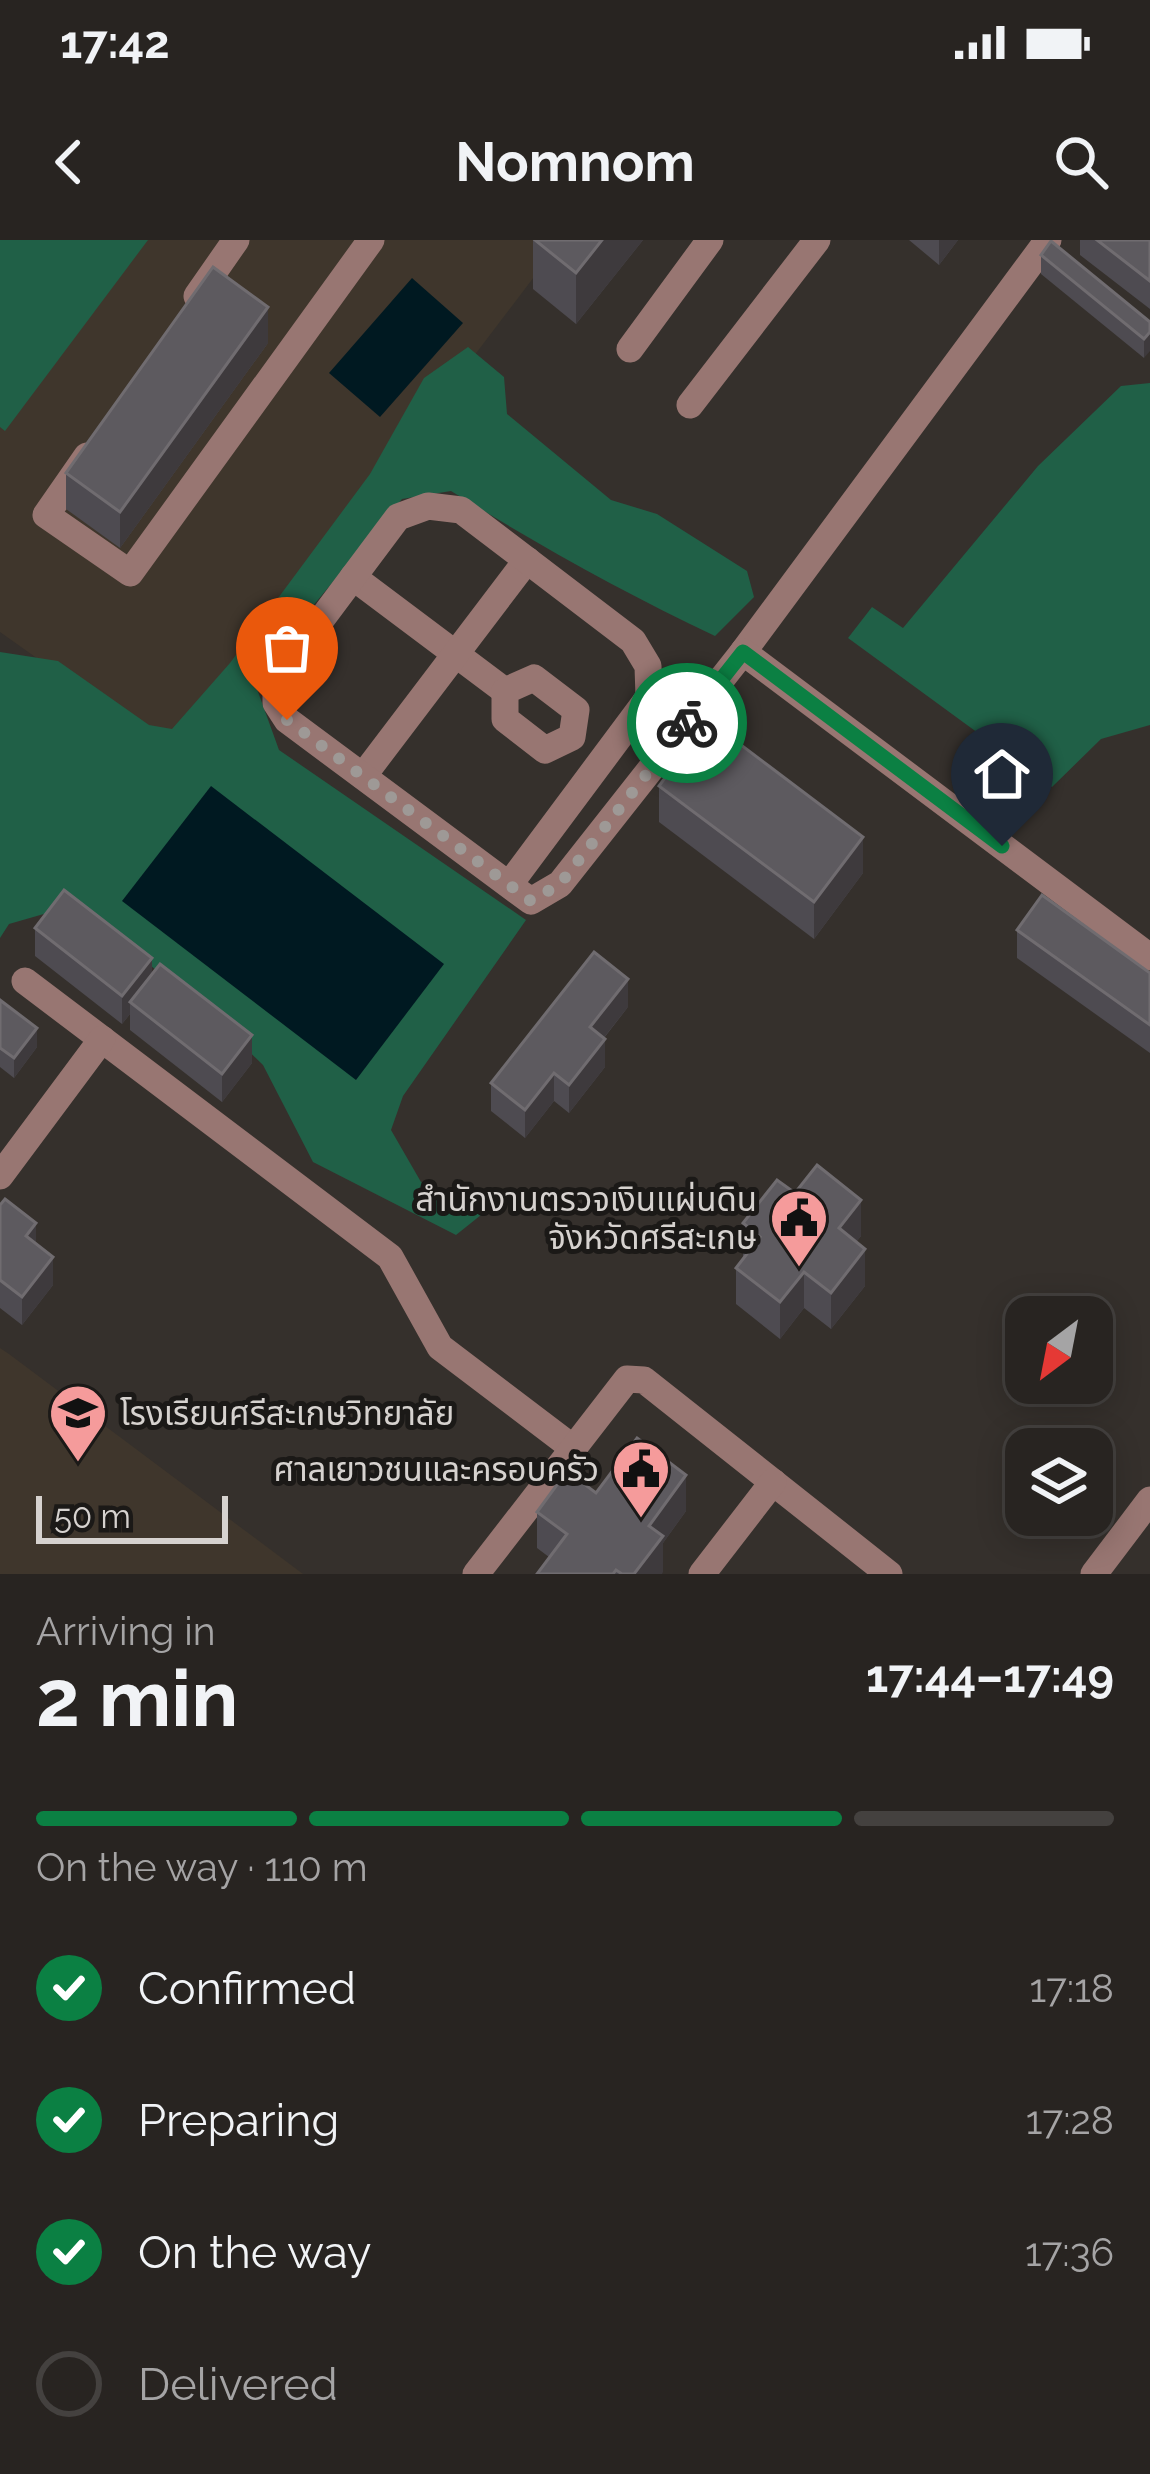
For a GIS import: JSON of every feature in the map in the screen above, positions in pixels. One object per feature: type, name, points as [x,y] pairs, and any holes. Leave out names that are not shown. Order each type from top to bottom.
[{"type":"street","points":[[181,319],[236,240]]},
{"type":"street","points":[[100,436],[46,515],[130,573],[371,240]]},
{"type":"street","points":[[630,349],[710,240]]},
{"type":"street","points":[[690,405],[817,240]]},
{"type":"street","points":[[508,884],[649,697],[648,666],[634,640],[461,510],[428,506],[398,517],[276,680],[275,703],[287,720],[363,776],[508,884],[531,901],[560,884],[743,652],[1048,240]]},
{"type":"street","points":[[363,776],[527,560]]},
{"type":"street","points":[[353,577],[505,691]]},
{"type":"street","points":[[743,652],[1150,958]]},
{"type":"street","points":[[505,691],[534,678],[576,710],[572,737],[545,750]]},
{"type":"street","points":[[505,691],[505,719],[586,781]]},
{"type":"street","points":[[25,981],[390,1257],[440,1347],[573,1448]]},
{"type":"street","points":[[0,1176],[102,1039]]},
{"type":"street","points":[[476,1574],[627,1379],[644,1380],[889,1574]]},
{"type":"street","points":[[702,1574],[773,1481]]},
{"type":"street","points":[[1094,1574],[1150,1500]]},
{"type":"shaded area","points":[[0,240],[562,240],[172,754],[0,632]]},
{"type":"shaded area","name":"โรงเรียนศรีสะเกษวิทยาลัย","points":[[0,1348],[9,1354],[303,1574],[0,1574]]},
{"type":"green space","points":[[0,240],[148,240],[5,431],[0,427]]},
{"type":"green space","points":[[468,347],[504,377],[507,414],[611,500],[657,514],[747,571],[754,597],[715,636],[581,567],[451,491],[402,499],[312,607],[257,689],[279,750],[526,920],[403,1096],[391,1130],[421,1182],[481,1215],[456,1235],[313,1162],[263,1065],[211,1014],[75,905],[9,924],[0,938],[0,652],[58,661],[149,725],[172,729],[230,663],[370,474],[424,378]]},
{"type":"green space","points":[[1150,383],[1150,725],[1101,739],[1052,787],[848,638],[872,607],[903,628],[1038,466],[1121,386]]},
{"type":"water","points":[[412,278],[463,323],[380,417],[329,373]]},
{"type":"water","points":[[211,786],[444,964],[356,1080],[122,901]]},
{"type":"building","points":[[535,240],[602,240],[576,273]]},
{"type":"building","points":[[1097,240],[1150,240],[1150,281]]},
{"type":"building","points":[[1051,241],[1150,322],[1144,339],[1041,255]]},
{"type":"building","points":[[213,267],[268,307],[120,512],[66,473]]},
{"type":"building","points":[[708,720],[863,837],[814,902],[659,786]]},
{"type":"building","points":[[64,890],[152,958],[122,996],[35,928]]},
{"type":"building","points":[[1042,895],[1150,973],[1150,1025],[1017,930]]},
{"type":"building","points":[[594,952],[628,979],[590,1027],[605,1039],[569,1085],[554,1073],[525,1110],[491,1083]]},
{"type":"building","points":[[160,964],[252,1035],[222,1074],[130,1002]]},
{"type":"building","points":[[0,1000],[37,1028],[14,1058],[0,1048]]},
{"type":"building","points":[[817,1165],[861,1200],[839,1228],[865,1249],[831,1293],[804,1272],[780,1302],[736,1268],[760,1237],[743,1223],[777,1180],[795,1193]]},
{"type":"building","points":[[5,1199],[36,1223],[26,1236],[53,1257],[22,1297],[0,1280],[0,1205]]},
{"type":"building","points":[[637,1438],[686,1475],[649,1526],[663,1536],[634,1574],[616,1570],[613,1574],[537,1574],[567,1534],[537,1512],[567,1471],[596,1493]]},
{"type":"way so far","points":[[287,720],[531,901],[560,884],[687,723]]},
{"type":"place","name":"สำนักงานตรวจเงินแผ่นดิน จังหวัดศรีสะเกษ","points":[[799,1269]]},
{"type":"place","name":"โรงเรียนศรีสะเกษวิทยาลัย","points":[[78,1464]]},
{"type":"place","name":"ศาลเยาวชนและครอบครัว","points":[[641,1520]]},
{"type":"route","points":[[687,723],[743,652],[1002,846]]}]
